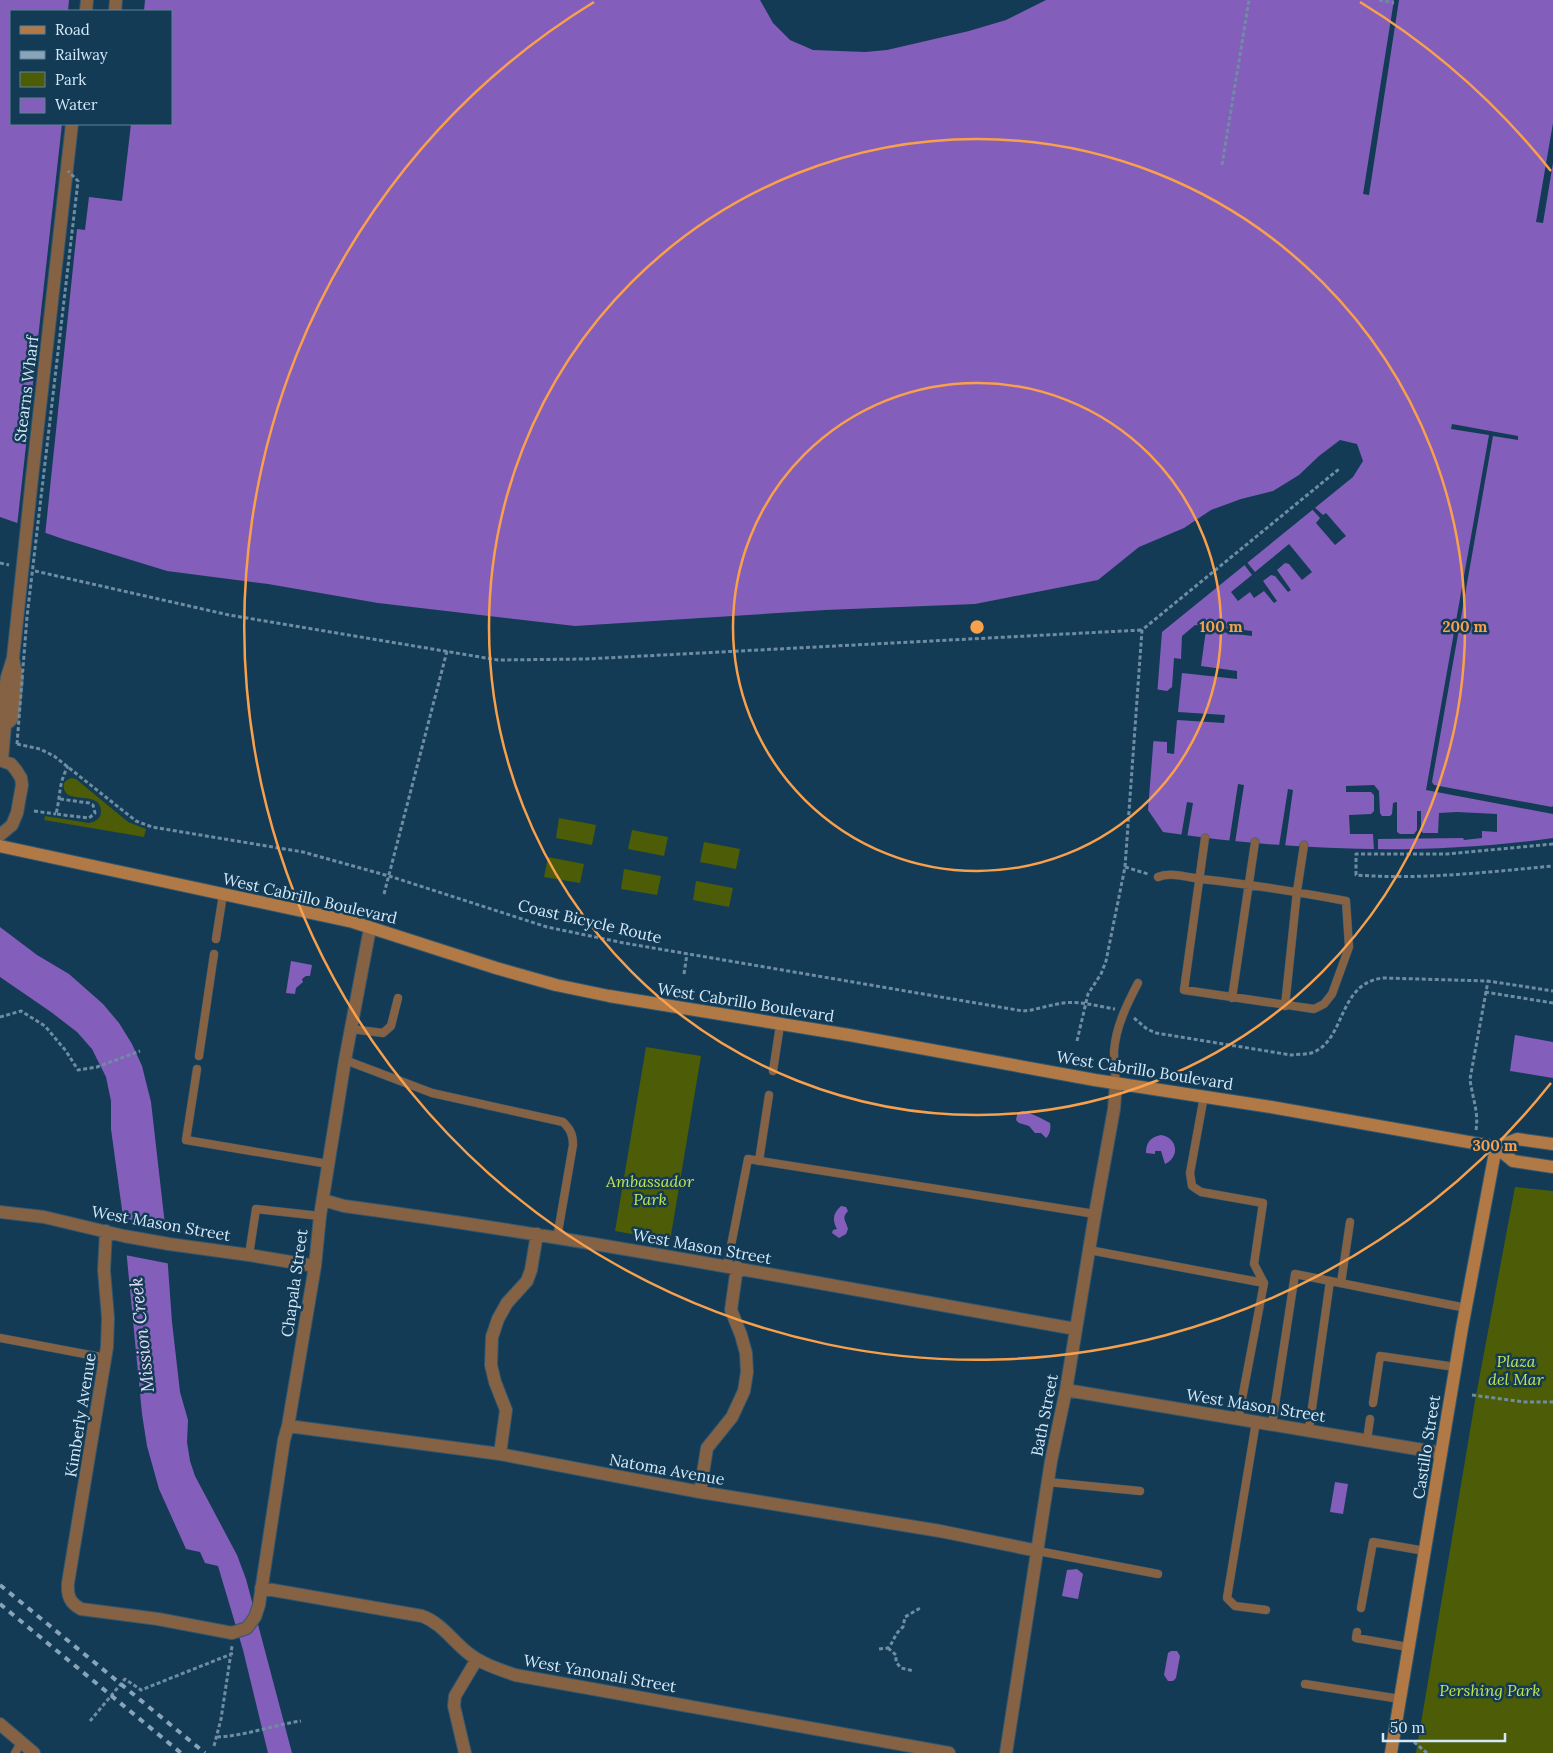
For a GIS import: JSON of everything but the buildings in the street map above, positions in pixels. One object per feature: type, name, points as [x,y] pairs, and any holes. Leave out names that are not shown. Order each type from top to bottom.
[{"type":"main road","name":"West Cabrillo Boulevard","points":[[0,846],[353,922],[496,968],[556,985],[609,996],[1496,1147]]},
{"type":"main road","points":[[1553,1144],[1517,1139],[1496,1147],[1513,1161],[1553,1167]]},
{"type":"main road","name":"Castillo Street","points":[[1391,1753],[1455,1367],[1496,1147]]},
{"type":"street","name":"Stearns Wharf","points":[[0,835],[12,825],[17,813],[22,785],[21,778],[11,764],[1,760],[6,725],[2,718],[2,706],[7,677],[13,658],[72,125]]},
{"type":"street","name":"Chapala Street","points":[[235,1633],[247,1628],[255,1617],[259,1605],[284,1440],[315,1266],[320,1216],[345,1060],[370,928]]},
{"type":"street","name":"Bath Street","points":[[1006,1753],[1048,1482],[1066,1390],[1114,1109],[1116,1083]]},
{"type":"street","name":"West Mason Street","points":[[323,1200],[344,1206],[537,1234],[732,1267],[1076,1329]]},
{"type":"street","name":"West Mason Street","points":[[0,1212],[44,1217],[124,1236],[169,1244],[315,1266]]},
{"type":"street","name":"Kimberly Avenue","points":[[106,1231],[104,1270],[108,1328],[106,1358],[67,1594],[72,1603],[81,1609],[158,1619],[235,1633]]},
{"type":"street","points":[[500,1454],[506,1410],[494,1382],[491,1364],[492,1337],[498,1319],[507,1303],[527,1281],[531,1270],[537,1234]]},
{"type":"street","points":[[700,1492],[707,1448],[732,1417],[741,1400],[747,1372],[746,1353],[731,1310],[732,1267]]},
{"type":"street","name":"West Mason Street","points":[[1066,1390],[1238,1420],[1309,1429],[1441,1453]]},
{"type":"street","name":"Natoma Avenue","points":[[288,1426],[500,1454],[700,1492],[940,1531],[1038,1551]]},
{"type":"street","name":"West Yanonali Street","points":[[261,1588],[422,1616],[433,1620],[477,1659],[493,1668],[515,1675],[949,1753]]},
{"type":"street","points":[[465,1753],[454,1706],[454,1696],[477,1659]]},
{"type":"street","points":[[0,1724],[18,1748],[34,1753]]},
{"type":"lane","points":[[1158,877],[1164,875],[1199,879],[1250,884],[1297,891],[1346,902],[1348,947],[1332,994],[1324,1004],[1314,1010],[1184,990],[1199,879],[1205,838]]},
{"type":"lane","points":[[1232,998],[1255,842]]},
{"type":"lane","points":[[1285,1006],[1297,891],[1304,845]]},
{"type":"lane","points":[[216,939],[223,894]]},
{"type":"lane","points":[[199,1056],[214,954]]},
{"type":"lane","points":[[1116,1083],[1114,1051],[1116,1039],[1123,1012],[1138,983]]},
{"type":"lane","points":[[351,1029],[378,1034],[383,1033],[389,1029],[398,998]]},
{"type":"lane","points":[[773,1071],[780,1025]]},
{"type":"lane","points":[[345,1060],[432,1093],[563,1122],[573,1136],[573,1145],[557,1238]]},
{"type":"lane","points":[[197,1069],[186,1140],[328,1164]]},
{"type":"lane","points":[[759,1161],[769,1095]]},
{"type":"lane","points":[[1204,1096],[1190,1173],[1192,1186],[1201,1192],[1263,1203],[1254,1264],[1264,1283],[1238,1420]]},
{"type":"lane","points":[[732,1267],[748,1160],[1095,1214]]},
{"type":"lane","points":[[249,1255],[256,1209],[320,1216]]},
{"type":"lane","points":[[1341,1283],[1350,1222]]},
{"type":"lane","points":[[1089,1250],[1264,1283]]},
{"type":"lane","points":[[1272,1424],[1295,1274],[1466,1308]]},
{"type":"lane","points":[[1309,1429],[1330,1281]]},
{"type":"lane","points":[[0,1338],[106,1358]]},
{"type":"lane","points":[[1373,1403],[1380,1356],[1455,1367]]},
{"type":"lane","points":[[1367,1440],[1370,1420]]},
{"type":"lane","points":[[1256,1422],[1227,1598],[1235,1606],[1266,1610]]},
{"type":"lane","points":[[1048,1482],[1140,1491]]},
{"type":"lane","points":[[1361,1608],[1373,1542],[1425,1551]]},
{"type":"lane","points":[[1038,1551],[1158,1574]]},
{"type":"lane","points":[[1357,1632],[1356,1638],[1408,1647]]},
{"type":"lane","points":[[1305,1684],[1400,1699]]},
{"type":"path","points":[[1222,165],[1249,0]]},
{"type":"path","points":[[1378,0],[1394,2]]},
{"type":"path","points":[[17,744],[27,617],[78,181],[68,170]]},
{"type":"path","points":[[29,570],[229,615],[498,660],[586,659],[1142,630],[1339,469]]},
{"type":"path","points":[[0,563],[10,565]]},
{"type":"path","points":[[1077,1041],[1088,994],[1101,974],[1106,961],[1125,867],[1142,630]]},
{"type":"path","points":[[384,894],[446,651]]},
{"type":"path","name":"Coast Bicycle Route","points":[[4,740],[40,749],[54,756],[136,821],[152,827],[303,852],[389,876],[547,927],[687,954],[1023,1011],[1060,1004],[1085,1003],[1114,1009]]},
{"type":"path","points":[[56,814],[60,799],[59,788],[68,766]]},
{"type":"path","points":[[34,811],[89,818],[95,813],[93,805],[88,803],[60,799]]},
{"type":"path","points":[[1553,844],[1447,854],[1356,854],[1356,875],[1453,875],[1553,866]]},
{"type":"path","points":[[1125,867],[1158,877]]},
{"type":"path","points":[[684,974],[687,954]]},
{"type":"path","points":[[1478,1119],[1470,1079],[1484,992],[1488,981],[1553,991]]},
{"type":"path","points":[[1484,992],[1553,1003]]},
{"type":"path","points":[[0,1017],[21,1011],[45,1026],[66,1051],[78,1070],[98,1067],[140,1051]]},
{"type":"path","points":[[1472,1395],[1524,1402],[1553,1402]]},
{"type":"path","points":[[879,1649],[888,1648],[893,1642],[896,1633],[903,1626],[905,1617],[922,1607]]},
{"type":"path","points":[[214,1746],[235,1633]]},
{"type":"path","points":[[888,1648],[896,1655],[896,1662],[901,1668],[914,1671]]},
{"type":"path","points":[[90,1721],[126,1679],[140,1690],[232,1654]]},
{"type":"path","points":[[217,1737],[301,1721]]},
{"type":"path","points":[[1414,1742],[1427,1753]]},
{"type":"green space","points":[[71,778],[76,779],[128,822],[146,829],[144,837],[44,820],[45,816],[89,823],[99,818],[101,810],[96,801],[71,796],[65,792],[64,783]]},
{"type":"green space","points":[[559,818],[596,825],[592,845],[556,838]]},
{"type":"green space","points":[[632,830],[668,837],[664,856],[628,849]]},
{"type":"green space","points":[[704,842],[740,849],[736,869],[700,862]]},
{"type":"green space","points":[[548,857],[584,864],[580,883],[544,877]]},
{"type":"green space","points":[[624,869],[661,876],[657,895],[621,889]]},
{"type":"green space","points":[[696,881],[733,888],[729,907],[693,900]]},
{"type":"green space","name":"Ambassador Park","points":[[646,1047],[701,1056],[670,1241],[615,1231]]},
{"type":"green space","name":"Pershing Park","points":[[1515,1187],[1553,1191],[1553,1753],[1416,1753],[1475,1401]]},
{"type":"water","points":[[0,0],[760,0],[773,23],[790,40],[813,50],[865,52],[887,50],[969,31],[1006,20],[1046,0],[1553,0],[1553,838],[1504,844],[1407,849],[1309,847],[1163,832],[1148,810],[1162,632],[1353,477],[1363,461],[1357,444],[1340,440],[1299,475],[1273,491],[1241,499],[1211,510],[1184,528],[1139,547],[1098,580],[975,604],[825,610],[575,626],[378,603],[268,584],[167,571],[63,539],[0,517]]},
{"type":"water","name":"Mission Creek","points":[[0,927],[37,955],[69,974],[103,1004],[119,1023],[132,1044],[142,1066],[151,1102],[165,1225],[172,1322],[180,1392],[188,1420],[187,1442],[190,1461],[195,1476],[237,1555],[246,1579],[292,1753],[268,1753],[243,1650],[218,1566],[205,1563],[200,1552],[186,1549],[159,1489],[147,1446],[142,1414],[123,1217],[111,1129],[111,1101],[106,1077],[92,1049],[77,1032],[0,977]]},
{"type":"water","points":[[291,961],[312,965],[310,976],[302,979],[303,982],[296,988],[295,994],[286,993]]},
{"type":"water","points":[[1515,1035],[1553,1042],[1553,1078],[1510,1071]]},
{"type":"water","points":[[1022,1111],[1050,1123],[1050,1131],[1046,1138],[1041,1133],[1035,1133],[1029,1126],[1016,1120],[1017,1115]]},
{"type":"water","points":[[1161,1135],[1171,1140],[1175,1148],[1173,1157],[1165,1164],[1161,1151],[1155,1151],[1155,1154],[1146,1153],[1149,1141]]},
{"type":"water","points":[[841,1206],[846,1207],[848,1211],[844,1218],[848,1229],[846,1234],[839,1238],[832,1233],[833,1230],[837,1229],[834,1217],[836,1211]]},
{"type":"water","points":[[1335,1482],[1348,1484],[1343,1514],[1330,1512]]},
{"type":"water","points":[[1077,1569],[1083,1574],[1078,1599],[1062,1596],[1067,1570]]},
{"type":"water","points":[[1177,1651],[1180,1656],[1176,1678],[1173,1681],[1168,1681],[1164,1675],[1168,1653]]},
{"type":"pier","points":[[69,0],[145,0],[144,10],[68,10]]},
{"type":"pier","points":[[1394,0],[1399,0],[1369,195],[1363,194]]},
{"type":"pier","points":[[1553,123],[1553,163],[1543,223],[1536,222]]},
{"type":"pier","points":[[62,125],[131,125],[122,201],[89,197],[85,230],[77,229],[45,536],[17,526]]},
{"type":"pier","points":[[1452,424],[1518,436],[1518,440],[1493,436],[1432,782],[1434,785],[1553,806],[1553,814],[1426,790],[1489,435],[1451,429]]},
{"type":"pier","points":[[1313,506],[1323,515],[1326,513],[1346,536],[1335,545],[1316,523],[1320,518],[1311,508]]},
{"type":"pier","points":[[1289,544],[1312,572],[1302,580],[1289,564],[1285,563],[1277,570],[1291,590],[1288,592],[1275,576],[1271,575],[1263,581],[1277,601],[1274,603],[1264,591],[1254,598],[1250,592],[1238,601],[1231,592],[1252,575],[1243,563],[1246,561],[1255,572]]},
{"type":"pier","points":[[1195,625],[1252,631],[1252,636],[1206,630],[1201,666],[1237,671],[1237,679],[1182,673],[1178,712],[1225,715],[1224,723],[1177,720],[1174,754],[1167,753],[1167,742],[1151,741],[1155,689],[1167,691],[1172,687],[1174,658],[1181,659],[1182,636]]},
{"type":"pier","points":[[1238,784],[1244,785],[1235,843],[1229,843]]},
{"type":"pier","points":[[1374,785],[1379,791],[1380,813],[1382,816],[1390,816],[1393,803],[1397,802],[1397,832],[1400,834],[1414,834],[1417,830],[1417,811],[1421,811],[1421,831],[1423,833],[1438,833],[1439,813],[1457,812],[1497,814],[1497,832],[1482,831],[1482,838],[1464,840],[1463,838],[1378,839],[1378,851],[1374,851],[1373,834],[1350,834],[1349,815],[1371,814],[1374,811],[1374,795],[1371,792],[1346,792],[1346,786]]},
{"type":"pier","points":[[1288,789],[1293,790],[1285,847],[1279,846]]},
{"type":"pier","points":[[1187,802],[1193,803],[1187,838],[1181,837]]},
{"type":"pier","points":[[121,1218],[167,1226],[171,1264],[125,1255]]},
{"type":"railway","points":[[0,1585],[205,1753]]},
{"type":"railway","points":[[0,1604],[181,1753]]},
{"type":"park label","name":"Plaza del Mar","points":[[1516,1370]]}]
